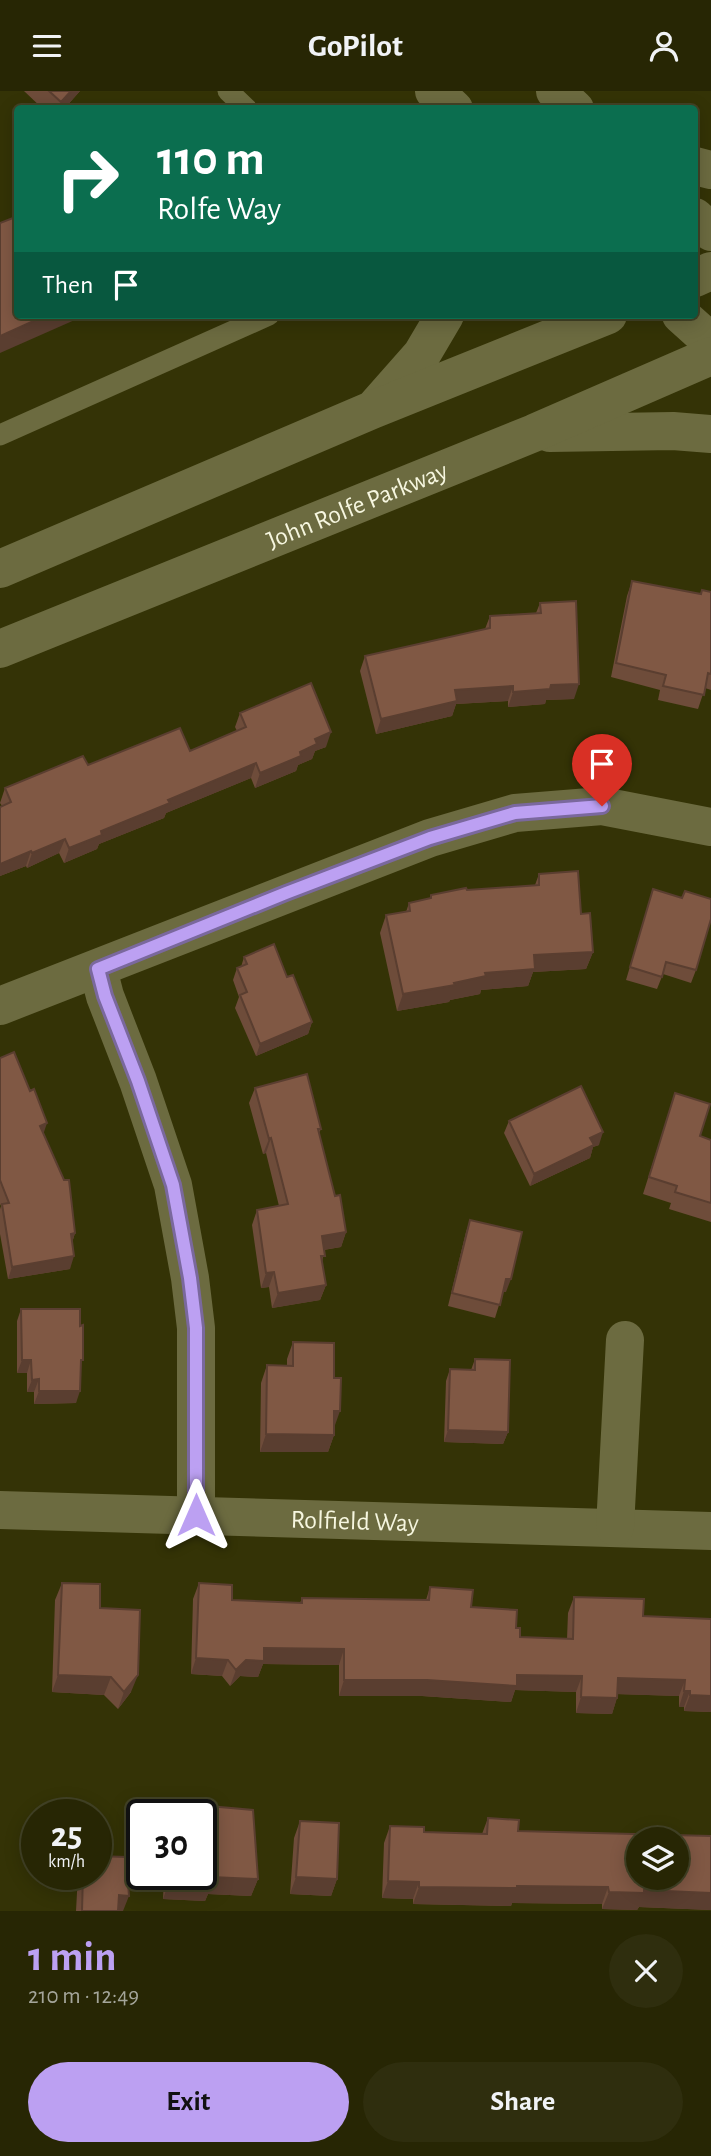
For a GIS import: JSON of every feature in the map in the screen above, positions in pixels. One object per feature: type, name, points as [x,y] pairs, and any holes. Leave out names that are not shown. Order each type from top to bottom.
[{"type":"street","points":[[434,91],[450,105]]},
{"type":"street","points":[[555,91],[571,105]]},
{"type":"street","points":[[698,220],[711,232]]},
{"type":"street","points":[[372,410],[422,354],[442,319]]},
{"type":"street","points":[[0,569],[372,410],[598,319]]},
{"type":"street","points":[[685,319],[711,342]]},
{"type":"street","name":"John Rolfe Parkway","points":[[0,649],[534,433],[711,356]]},
{"type":"street","points":[[534,433],[673,431],[711,434]]},
{"type":"street","points":[[0,1006],[430,838],[515,813],[602,806],[711,827]]},
{"type":"street","points":[[98,969],[105,996],[138,1081],[173,1185],[190,1278],[196,1328],[196,1515]]},
{"type":"street","points":[[615,1527],[625,1340]]},
{"type":"street","name":"Rolfield Way","points":[[0,1510],[711,1531]]},
{"type":"lane","points":[[228,91],[243,105]]},
{"type":"lane","points":[[0,435],[260,319]]},
{"type":"building","points":[[49,91],[71,91],[61,102]]},
{"type":"building","points":[[14,218],[14,319],[38,319],[0,336],[0,223]]},
{"type":"building","points":[[632,581],[701,594],[702,590],[711,592],[711,674],[708,673],[704,695],[663,686],[666,675],[616,663]]},
{"type":"building","points":[[576,601],[579,684],[551,685],[550,689],[513,692],[513,686],[455,690],[457,701],[381,719],[365,656],[490,628],[490,616],[541,613],[540,603]]},
{"type":"building","points":[[311,683],[331,732],[315,739],[317,744],[300,752],[301,756],[260,773],[256,763],[101,831],[102,835],[69,848],[65,839],[0,864],[0,807],[11,802],[5,788],[83,756],[88,765],[180,728],[190,751],[246,727],[240,713]]},
{"type":"building","points":[[578,871],[581,914],[590,913],[593,952],[534,955],[535,969],[485,973],[486,976],[454,983],[455,985],[403,994],[386,915],[410,911],[409,903],[431,898],[431,895],[466,888],[539,885],[539,874]]},
{"type":"building","points":[[653,889],[682,898],[685,891],[711,899],[711,919],[696,970],[666,962],[662,977],[630,967]]},
{"type":"building","points":[[274,944],[287,977],[293,975],[312,1022],[260,1044],[240,995],[247,992],[237,968],[247,964],[244,957]]},
{"type":"building","points":[[14,1052],[30,1091],[34,1089],[47,1123],[40,1126],[64,1180],[69,1180],[75,1233],[71,1234],[74,1256],[12,1267],[2,1204],[9,1203],[0,1180],[0,1058]]},
{"type":"building","points":[[307,1074],[335,1196],[340,1195],[346,1232],[322,1236],[325,1256],[321,1256],[326,1285],[278,1293],[274,1272],[266,1273],[257,1210],[288,1204],[255,1088]]},
{"type":"building","points":[[581,1086],[603,1132],[590,1138],[594,1145],[534,1174],[509,1121]]},
{"type":"building","points":[[675,1093],[710,1104],[700,1136],[711,1140],[711,1203],[675,1192],[677,1186],[649,1177]]},
{"type":"building","points":[[470,1220],[522,1232],[511,1279],[506,1279],[500,1305],[452,1293]]},
{"type":"building","points":[[21,1309],[80,1309],[83,1360],[80,1391],[39,1391],[39,1379],[32,1380],[31,1360],[22,1360]]},
{"type":"building","points":[[293,1342],[334,1343],[334,1378],[341,1378],[340,1411],[334,1411],[334,1435],[266,1434],[267,1365],[293,1366]]},
{"type":"building","points":[[475,1359],[510,1360],[508,1432],[448,1430],[450,1369],[475,1370]]},
{"type":"building","points":[[62,1583],[100,1584],[100,1608],[140,1610],[138,1675],[124,1692],[111,1677],[58,1675]]},
{"type":"building","points":[[199,1583],[232,1585],[232,1600],[302,1603],[302,1598],[429,1600],[430,1587],[473,1590],[471,1607],[517,1610],[516,1628],[520,1628],[520,1637],[573,1639],[574,1597],[644,1599],[643,1616],[711,1619],[711,1696],[690,1695],[690,1691],[684,1691],[685,1680],[618,1678],[617,1698],[581,1697],[582,1676],[517,1675],[517,1686],[427,1680],[344,1680],[344,1649],[264,1648],[264,1661],[246,1660],[236,1670],[228,1660],[196,1658]]},
{"type":"building","points":[[217,1807],[253,1810],[258,1879],[217,1877]]},
{"type":"building","points":[[488,1818],[519,1820],[518,1831],[626,1834],[626,1890],[644,1890],[644,1893],[609,1892],[608,1887],[419,1887],[419,1882],[388,1881],[390,1826],[424,1827],[424,1832],[487,1834]]},
{"type":"building","points":[[300,1821],[339,1823],[337,1879],[296,1877]]},
{"type":"building","points":[[689,1835],[711,1836],[711,1893],[644,1890],[689,1890]]},
{"type":"building","points":[[112,1857],[126,1857],[126,1890],[129,1890],[129,1896],[119,1895],[118,1911],[82,1911],[83,1890],[112,1890]]},
{"type":"route","points":[[196,1515],[196,1328],[190,1278],[173,1185],[138,1081],[105,996],[98,969],[430,838],[515,813],[602,806]]}]
